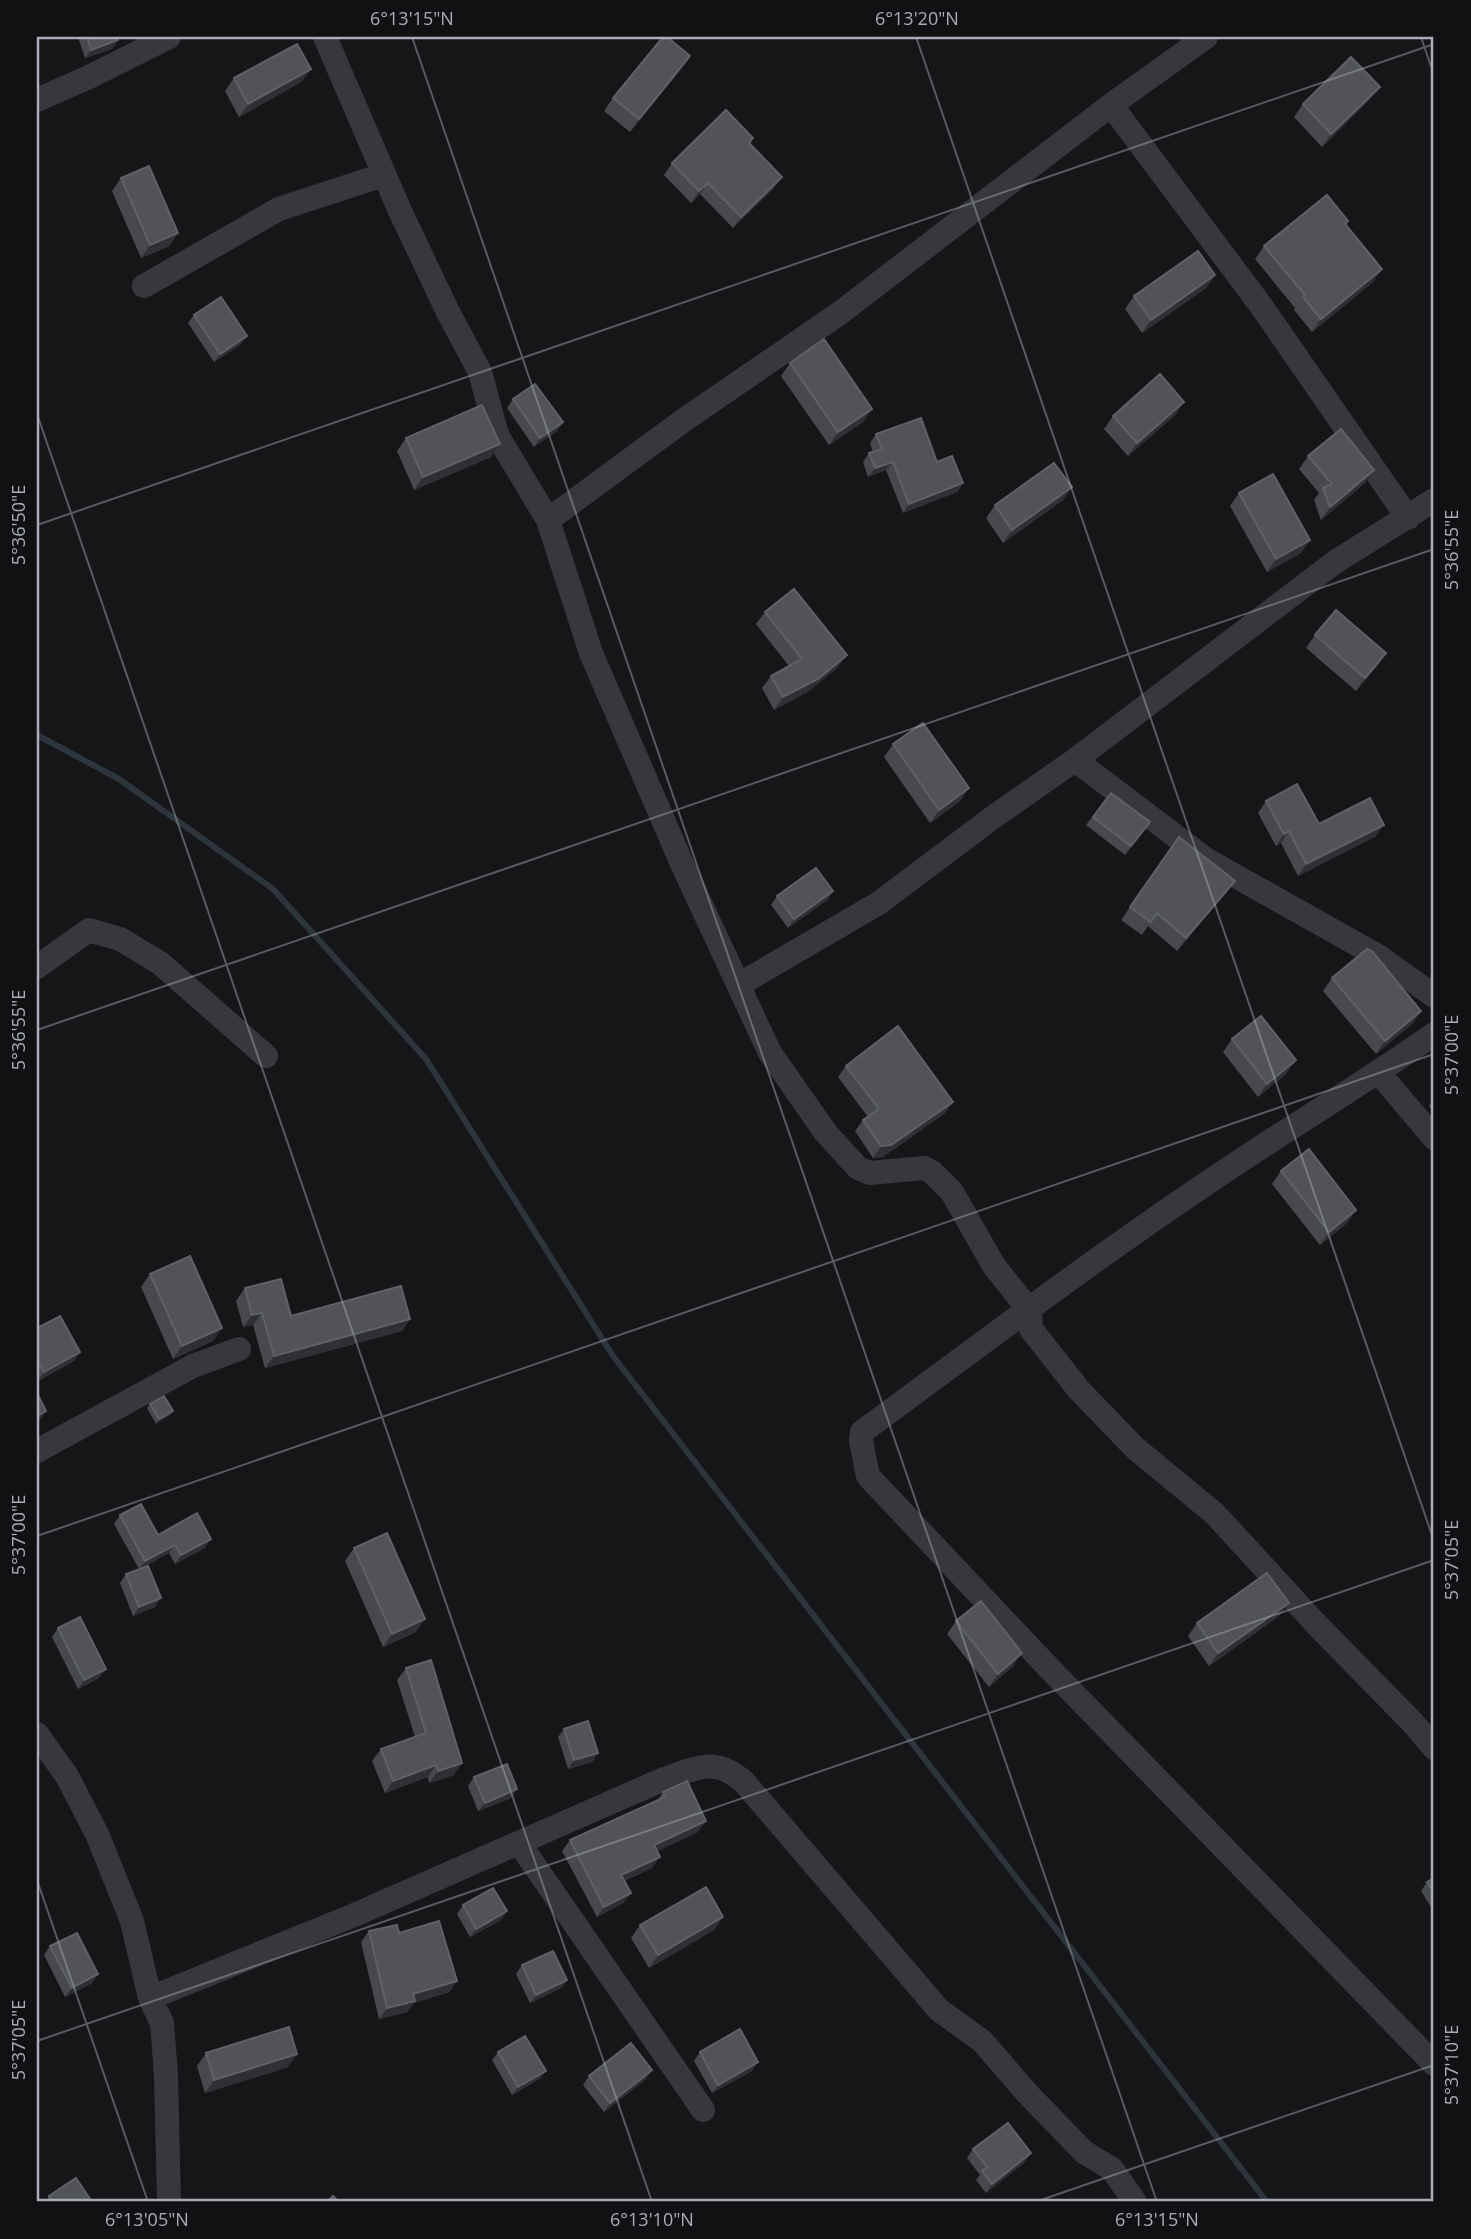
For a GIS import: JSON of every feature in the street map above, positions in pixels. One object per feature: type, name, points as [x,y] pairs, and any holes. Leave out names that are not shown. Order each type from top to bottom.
[{"type":"street","points":[[37,100],[169,37]]},
{"type":"street","points":[[325,37],[383,175],[448,312],[480,372],[498,435],[548,520],[591,653],[683,866],[770,1053],[811,1114],[858,1168],[870,1173],[917,1169],[932,1172],[952,1192],[994,1266],[1030,1311],[1031,1329],[1079,1390],[1135,1448],[1215,1514],[1434,1748]]},
{"type":"street","points":[[548,520],[684,420],[840,313],[1111,105],[1206,37]]},
{"type":"street","points":[[1111,105],[1262,307],[1408,519]]},
{"type":"street","points":[[144,286],[279,209],[383,175]]},
{"type":"street","points":[[740,984],[879,903],[1075,760],[1335,562],[1408,519],[1434,500]]},
{"type":"street","points":[[1075,760],[1207,860],[1378,956],[1434,996]]},
{"type":"street","points":[[37,967],[89,930],[120,939],[160,963],[267,1056]]},
{"type":"street","points":[[1434,1034],[1379,1073],[1217,1175],[862,1432],[860,1441],[869,1476],[1039,1657],[1434,2064]]},
{"type":"street","points":[[1379,1073],[1434,1138]]},
{"type":"street","points":[[37,1451],[193,1366],[239,1349]]},
{"type":"street","points":[[37,1734],[66,1776],[97,1834],[132,1922],[150,1998],[162,2023],[169,2202]]},
{"type":"street","points":[[150,1998],[352,1916],[664,1779],[706,1765],[720,1766],[744,1782],[939,2010],[982,2041],[1026,2092],[1084,2152],[1112,2169],[1135,2202]]},
{"type":"street","points":[[519,1843],[703,2110]]},
{"type":"building","points":[[87,37],[117,37],[118,40],[91,50]]},
{"type":"building","points":[[663,37],[667,37],[690,56],[639,119],[613,98]]},
{"type":"building","points":[[297,44],[311,69],[248,104],[234,78]]},
{"type":"building","points":[[1351,57],[1380,87],[1331,134],[1303,104]]},
{"type":"building","points":[[726,110],[753,138],[749,143],[782,177],[741,217],[708,183],[699,191],[672,163]]},
{"type":"building","points":[[149,166],[178,233],[150,245],[121,178]]},
{"type":"building","points":[[1327,195],[1348,221],[1345,224],[1382,269],[1321,319],[1303,297],[1305,295],[1264,246]]},
{"type":"building","points":[[1198,251],[1215,275],[1151,320],[1134,296]]},
{"type":"building","points":[[221,297],[247,336],[220,354],[194,315]]},
{"type":"building","points":[[824,339],[872,409],[838,432],[790,363]]},
{"type":"building","points":[[1160,374],[1184,402],[1137,443],[1113,416]]},
{"type":"building","points":[[535,384],[563,422],[540,438],[513,399]]},
{"type":"building","points":[[482,405],[500,444],[423,477],[406,438]]},
{"type":"building","points":[[921,418],[937,462],[952,456],[963,483],[909,504],[893,462],[875,468],[869,453],[882,449],[876,434]]},
{"type":"building","points":[[1341,429],[1374,470],[1330,507],[1323,488],[1332,484],[1308,456]]},
{"type":"building","points":[[1054,463],[1072,487],[1012,530],[995,505]]},
{"type":"building","points":[[1273,474],[1310,540],[1276,559],[1239,493]]},
{"type":"building","points":[[794,589],[847,655],[818,679],[783,697],[771,676],[802,659],[765,612]]},
{"type":"building","points":[[1336,610],[1386,653],[1365,678],[1315,635]]},
{"type":"building","points":[[923,723],[969,788],[939,810],[893,744]]},
{"type":"building","points":[[1297,784],[1319,824],[1370,798],[1384,825],[1306,864],[1289,831],[1284,834],[1266,801]]},
{"type":"building","points":[[1111,793],[1150,822],[1131,846],[1093,817]]},
{"type":"building","points":[[1179,837],[1235,881],[1186,938],[1157,913],[1151,922],[1130,907]]},
{"type":"building","points":[[816,868],[833,891],[794,919],[777,896]]},
{"type":"building","points":[[1367,949],[1372,951],[1421,1011],[1385,1041],[1332,978]]},
{"type":"building","points":[[1261,1016],[1296,1060],[1267,1084],[1232,1039]]},
{"type":"building","points":[[898,1026],[953,1102],[891,1145],[881,1146],[863,1120],[879,1109],[846,1066]]},
{"type":"building","points":[[1309,1149],[1356,1210],[1329,1232],[1281,1171]]},
{"type":"building","points":[[190,1256],[222,1328],[182,1346],[150,1274]]},
{"type":"building","points":[[281,1279],[291,1316],[401,1286],[410,1319],[274,1356],[262,1313],[252,1315],[245,1288]]},
{"type":"building","points":[[60,1316],[80,1352],[44,1372],[37,1359],[37,1328]]},
{"type":"building","points":[[37,1393],[46,1411],[37,1416]]},
{"type":"building","points":[[164,1396],[173,1411],[159,1419],[150,1404]]},
{"type":"building","points":[[141,1504],[158,1535],[197,1513],[211,1539],[181,1555],[175,1545],[145,1561],[120,1515]]},
{"type":"building","points":[[387,1533],[425,1619],[392,1634],[354,1548]]},
{"type":"building","points":[[148,1566],[161,1598],[139,1607],[126,1574]]},
{"type":"building","points":[[1267,1573],[1289,1603],[1218,1653],[1197,1623]]},
{"type":"building","points":[[981,1601],[1022,1653],[998,1674],[956,1621]]},
{"type":"building","points":[[80,1617],[106,1669],[84,1680],[58,1628]]},
{"type":"building","points":[[431,1660],[462,1763],[438,1771],[436,1765],[393,1781],[381,1749],[426,1733],[406,1668]]},
{"type":"building","points":[[588,1721],[598,1753],[574,1760],[564,1729]]},
{"type":"building","points":[[507,1764],[517,1789],[485,1803],[474,1777]]},
{"type":"building","points":[[687,1781],[706,1821],[654,1845],[660,1857],[621,1875],[631,1893],[604,1907],[570,1840],[665,1797],[663,1792]]},
{"type":"building","points":[[1434,1878],[1434,1893],[1427,1882]]},
{"type":"building","points":[[706,1887],[723,1917],[658,1955],[640,1925]]},
{"type":"building","points":[[493,1888],[507,1911],[476,1929],[463,1905]]},
{"type":"building","points":[[439,1921],[457,1981],[413,1994],[415,2001],[387,2008],[369,1931],[397,1925],[399,1933]]},
{"type":"building","points":[[77,1933],[98,1974],[72,1988],[50,1946]]},
{"type":"building","points":[[553,1951],[567,1980],[536,1995],[522,1965]]},
{"type":"building","points":[[289,2027],[297,2054],[214,2080],[206,2053]]},
{"type":"building","points":[[740,2029],[758,2062],[718,2085],[700,2052]]},
{"type":"building","points":[[525,2036],[546,2071],[518,2087],[498,2052]]},
{"type":"building","points":[[631,2043],[652,2070],[610,2103],[589,2076]]},
{"type":"building","points":[[1008,2123],[1031,2153],[992,2184],[982,2171],[987,2167],[973,2149]]},
{"type":"building","points":[[76,2178],[92,2202],[53,2202],[49,2196]]},
{"type":"building","points":[[333,2196],[339,2202],[327,2202]]},
{"type":"waterway","points":[[37,735],[119,779],[273,889],[426,1059],[613,1356],[1267,2202]]}]
